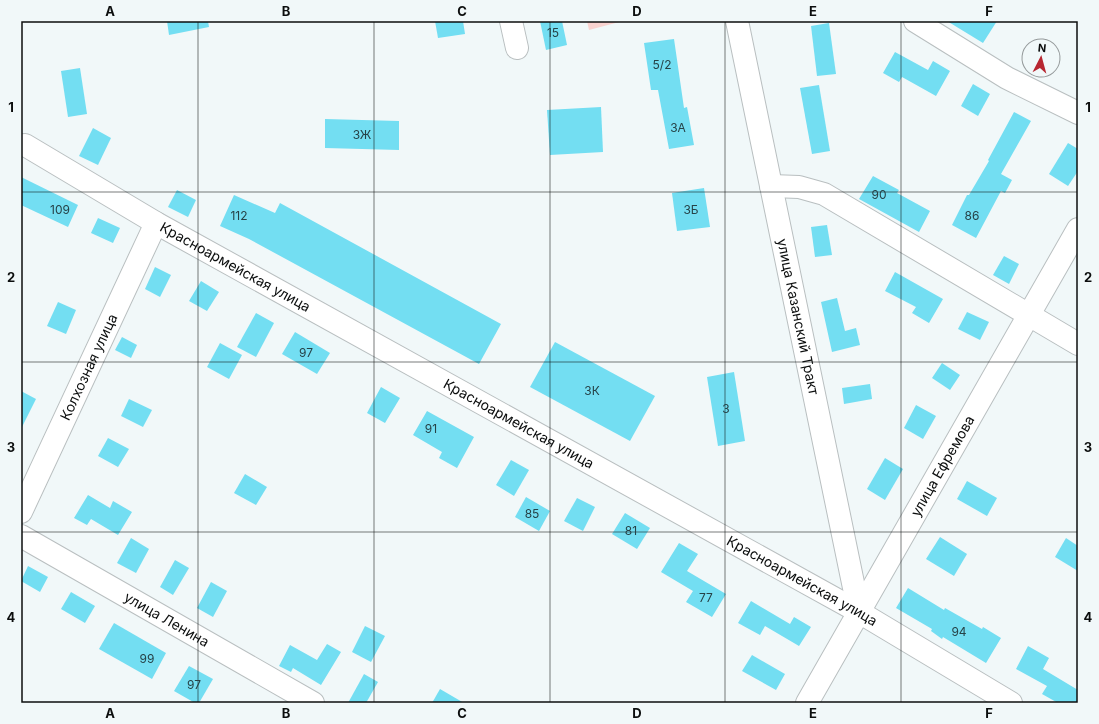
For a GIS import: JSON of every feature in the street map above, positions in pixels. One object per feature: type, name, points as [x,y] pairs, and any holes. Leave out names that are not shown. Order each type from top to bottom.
[{"type":"street","points":[[511,21],[517,48]]},
{"type":"street","name":"улица Казанский Тракт","points":[[738,21],[858,612]]},
{"type":"street","points":[[915,21],[1007,78],[1078,113]]},
{"type":"street","name":"Красноармейская улица","points":[[25,145],[156,223],[858,612],[1011,703]]},
{"type":"street","points":[[771,186],[799,187],[824,194],[1078,344]]},
{"type":"street","name":"Колхозная улица","points":[[21,512],[156,223]]},
{"type":"street","name":"улица Ефремова","points":[[807,703],[1078,229]]},
{"type":"street","name":"улица Ленина","points":[[21,536],[313,703]]},
{"type":"shaded area","points":[[587,21],[623,21],[589,30]]},
{"type":"building","points":[[167,21],[208,21],[209,27],[169,35]]},
{"type":"building","points":[[435,21],[463,21],[465,34],[438,38]]},
{"type":"building","points":[[540,21],[562,21],[567,45],[546,50]]},
{"type":"building","points":[[947,21],[997,21],[983,43]]},
{"type":"building","points":[[829,23],[836,74],[817,76],[811,26]]},
{"type":"building","points":[[674,39],[684,108],[687,107],[694,145],[669,149],[658,90],[651,90],[644,43]]},
{"type":"building","points":[[895,52],[928,70],[933,61],[950,71],[936,96],[902,77],[899,82],[883,73]]},
{"type":"building","points":[[80,68],[87,114],[68,117],[61,71]]},
{"type":"building","points":[[973,84],[990,94],[978,116],[961,106]]},
{"type":"building","points":[[819,85],[830,151],[812,154],[800,88]]},
{"type":"building","points":[[601,107],[603,152],[550,155],[547,110]]},
{"type":"building","points":[[1014,112],[1031,121],[1001,174],[1012,180],[1005,193],[1001,191],[976,238],[952,225],[967,195],[969,195],[989,161],[988,160]]},
{"type":"building","points":[[325,119],[399,121],[399,150],[325,148]]},
{"type":"building","points":[[93,128],[111,138],[98,165],[79,156]]},
{"type":"building","points":[[1068,143],[1078,149],[1078,171],[1068,186],[1049,174]]},
{"type":"building","points":[[873,176],[899,190],[897,193],[930,211],[919,232],[859,199]]},
{"type":"building","points":[[21,177],[78,205],[68,227],[21,205]]},
{"type":"building","points":[[704,188],[710,227],[677,231],[672,193]]},
{"type":"building","points":[[177,190],[196,200],[188,217],[168,207]]},
{"type":"building","points":[[234,195],[275,213],[280,203],[501,324],[479,364],[249,239],[220,226]]},
{"type":"building","points":[[98,218],[120,228],[113,243],[91,233]]},
{"type":"building","points":[[827,225],[832,255],[815,257],[811,227]]},
{"type":"building","points":[[1004,256],[1019,264],[1009,284],[993,275]]},
{"type":"building","points":[[155,267],[171,275],[160,297],[145,289]]},
{"type":"building","points":[[895,272],[943,299],[929,323],[912,313],[916,307],[885,291]]},
{"type":"building","points":[[201,281],[219,292],[207,311],[189,301]]},
{"type":"building","points":[[837,298],[845,331],[856,328],[860,345],[832,352],[821,302]]},
{"type":"building","points":[[58,302],[76,310],[66,334],[47,326]]},
{"type":"building","points":[[967,312],[989,322],[980,340],[958,329]]},
{"type":"building","points":[[256,313],[274,323],[256,357],[237,347]]},
{"type":"building","points":[[295,332],[330,353],[317,374],[282,354]]},
{"type":"building","points":[[122,337],[137,345],[131,358],[115,350]]},
{"type":"building","points":[[555,342],[655,396],[630,441],[530,387]]},
{"type":"building","points":[[220,343],[242,355],[229,379],[207,367]]},
{"type":"building","points":[[942,363],[960,375],[950,390],[932,378]]},
{"type":"building","points":[[734,372],[745,441],[718,446],[707,377]]},
{"type":"building","points":[[870,384],[872,399],[844,404],[842,388]]},
{"type":"building","points":[[381,387],[400,398],[385,423],[367,413]]},
{"type":"building","points":[[21,391],[36,399],[21,429]]},
{"type":"building","points":[[129,399],[152,410],[143,427],[121,416]]},
{"type":"building","points":[[916,405],[936,416],[923,439],[904,428]]},
{"type":"building","points":[[427,411],[474,437],[457,468],[439,458],[442,452],[413,435]]},
{"type":"building","points":[[108,438],[129,449],[118,467],[98,456]]},
{"type":"building","points":[[885,458],[903,469],[885,500],[867,489]]},
{"type":"building","points":[[511,460],[529,470],[514,496],[496,485]]},
{"type":"building","points":[[245,474],[267,487],[256,505],[234,493]]},
{"type":"building","points":[[967,481],[997,498],[987,516],[957,499]]},
{"type":"building","points":[[88,495],[110,508],[113,501],[132,512],[118,535],[91,519],[87,525],[74,518]]},
{"type":"building","points":[[526,497],[550,511],[539,531],[515,517]]},
{"type":"building","points":[[577,498],[595,507],[583,531],[564,521]]},
{"type":"building","points":[[625,513],[650,528],[637,549],[612,534]]},
{"type":"building","points":[[940,537],[967,554],[954,576],[926,559]]},
{"type":"building","points":[[131,538],[149,549],[136,573],[117,563]]},
{"type":"building","points":[[1066,538],[1078,546],[1078,571],[1055,557]]},
{"type":"building","points":[[679,543],[698,554],[687,571],[726,594],[712,617],[686,602],[693,591],[661,572]]},
{"type":"building","points":[[175,560],[189,568],[173,595],[160,587]]},
{"type":"building","points":[[28,566],[48,577],[40,592],[21,581]]},
{"type":"building","points":[[211,582],[227,591],[213,617],[197,608]]},
{"type":"building","points":[[908,588],[944,610],[945,608],[1001,638],[986,663],[943,637],[942,639],[931,631],[932,629],[896,608]]},
{"type":"building","points":[[71,592],[95,606],[85,623],[61,609]]},
{"type":"building","points":[[751,601],[790,624],[794,617],[811,627],[799,646],[765,626],[760,635],[738,623]]},
{"type":"building","points":[[114,623],[166,653],[152,679],[99,649]]},
{"type":"building","points":[[365,626],[385,636],[371,662],[352,652]]},
{"type":"building","points":[[327,644],[341,652],[321,685],[293,668],[291,672],[279,666],[290,645],[317,660]]},
{"type":"building","points":[[1028,646],[1049,658],[1043,669],[1078,690],[1078,703],[1058,703],[1042,694],[1047,686],[1016,669]]},
{"type":"building","points":[[752,655],[785,674],[776,690],[742,671]]},
{"type":"building","points":[[189,666],[213,679],[199,703],[195,703],[174,691]]},
{"type":"building","points":[[364,674],[378,682],[366,703],[348,703]]},
{"type":"building","points":[[440,689],[464,703],[432,703]]}]
